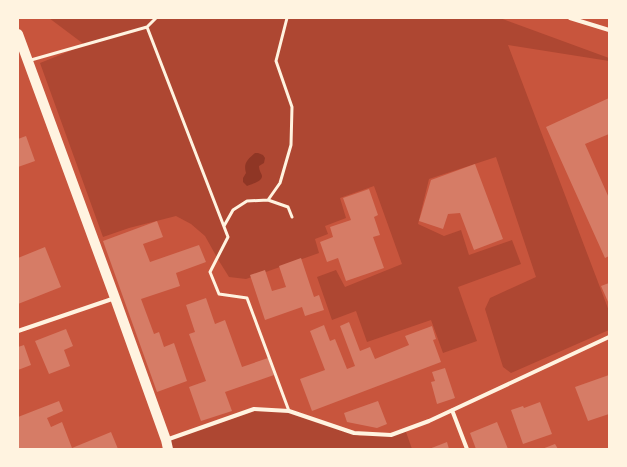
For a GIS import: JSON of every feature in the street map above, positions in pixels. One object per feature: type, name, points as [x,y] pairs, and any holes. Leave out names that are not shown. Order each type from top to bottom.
[{"type":"main road","points":[[18,34],[115,298],[167,447]]},
{"type":"street","points":[[570,18],[609,30]]},
{"type":"street","points":[[18,332],[115,298]]},
{"type":"street","points":[[167,447],[254,409],[289,411],[354,433],[391,435],[429,421],[609,338]]},
{"type":"street","points":[[452,410],[467,449]]},
{"type":"lane","points":[[28,61],[147,27],[156,18]]},
{"type":"lane","points":[[268,200],[280,183],[291,145],[292,107],[276,60],[287,18]]},
{"type":"lane","points":[[147,27],[228,237],[210,272],[219,294],[248,298],[289,411]]},
{"type":"lane","points":[[224,226],[233,210],[247,201],[268,200],[288,207],[292,217]]},
{"type":"shaded area","points":[[49,18],[500,18],[609,58],[609,61],[508,45],[609,311],[609,330],[511,373],[503,367],[485,309],[490,298],[536,277],[496,157],[429,179],[418,224],[444,236],[461,230],[469,255],[512,240],[521,264],[458,287],[477,341],[443,353],[431,320],[367,342],[356,311],[332,320],[317,277],[336,270],[345,287],[402,264],[374,186],[340,198],[346,218],[325,226],[328,234],[315,239],[319,253],[246,279],[229,277],[205,236],[191,224],[176,216],[129,228],[103,237],[40,63],[85,45]]},
{"type":"shaded area","points":[[255,153],[263,155],[265,158],[264,163],[259,166],[262,178],[247,186],[243,182],[243,178],[246,173],[245,166],[248,159]]},
{"type":"shaded area","points":[[255,411],[290,411],[360,436],[406,432],[412,449],[172,449],[169,440]]},
{"type":"building","points":[[609,98],[609,134],[585,144],[609,198],[609,256],[605,258],[546,127]]},
{"type":"building","points":[[26,136],[35,161],[18,167],[18,139]]},
{"type":"building","points":[[475,164],[503,239],[474,250],[460,213],[448,214],[443,229],[419,221],[431,180]]},
{"type":"building","points":[[369,189],[378,215],[374,217],[380,235],[373,237],[384,268],[346,281],[338,258],[327,262],[320,242],[333,237],[330,227],[351,220],[343,198]]},
{"type":"building","points":[[157,221],[163,237],[143,244],[150,262],[199,245],[206,262],[176,273],[180,286],[141,299],[154,334],[159,332],[164,347],[174,343],[187,381],[157,392],[103,241]]},
{"type":"building","points":[[45,247],[61,287],[18,304],[18,258]]},
{"type":"building","points":[[301,258],[314,297],[319,295],[324,310],[305,316],[302,307],[265,320],[250,275],[265,270],[272,291],[286,287],[279,266]]},
{"type":"building","points":[[609,283],[609,304],[601,286]]},
{"type":"building","points":[[206,298],[215,324],[225,320],[242,367],[268,358],[274,375],[225,392],[232,411],[201,421],[189,387],[206,381],[189,334],[195,332],[186,305]]},
{"type":"building","points":[[349,322],[360,351],[370,347],[375,359],[409,345],[405,336],[432,326],[436,339],[433,340],[441,362],[312,411],[300,379],[325,370],[310,331],[324,325],[330,341],[335,339],[347,369],[355,366],[340,326]]},
{"type":"building","points":[[66,329],[73,346],[64,350],[70,366],[49,374],[35,341]]},
{"type":"building","points":[[24,345],[31,365],[18,370],[18,347]]},
{"type":"building","points":[[445,368],[455,398],[437,404],[431,382],[435,381],[432,372]]},
{"type":"building","points":[[609,375],[609,414],[588,421],[575,387]]},
{"type":"building","points":[[59,401],[63,411],[47,418],[51,427],[62,422],[72,448],[111,432],[118,449],[18,449],[18,417]]},
{"type":"building","points":[[378,401],[387,424],[377,428],[347,422],[344,413]]},
{"type":"building","points":[[540,402],[552,434],[523,444],[511,410],[523,406],[524,408]]},
{"type":"building","points":[[497,422],[508,449],[476,449],[470,433]]},
{"type":"building","points":[[447,442],[449,449],[429,449]]},
{"type":"building","points":[[555,444],[558,449],[542,449]]}]
